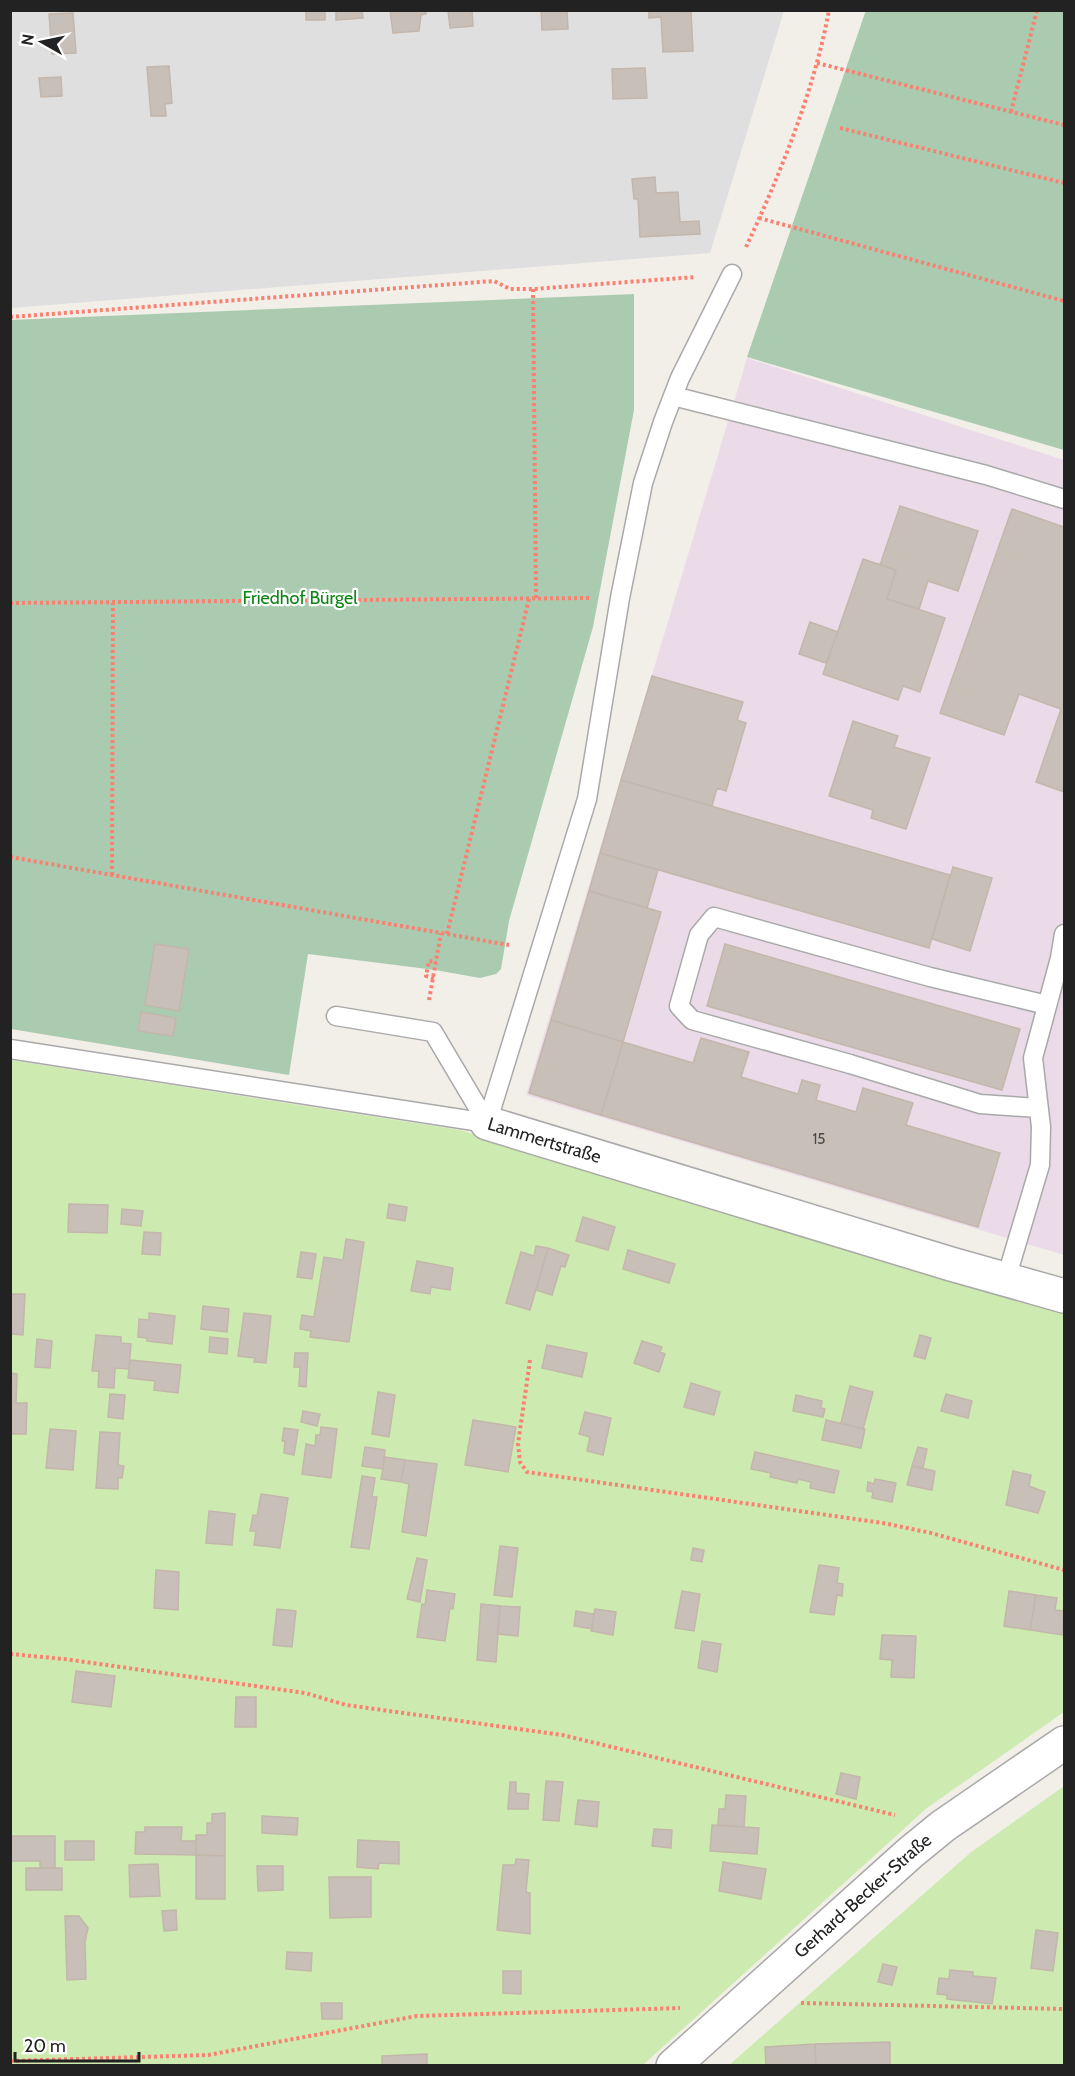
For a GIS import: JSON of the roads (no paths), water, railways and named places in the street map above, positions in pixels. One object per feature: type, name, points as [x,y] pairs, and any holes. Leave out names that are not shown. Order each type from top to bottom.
[{"type":"street","name":"Lammertstraße","points":[[487,1123],[1065,1296]]},
{"type":"street","name":"Gerhard-Becker-Straße","points":[[673,2066],[876,1882],[943,1826],[1065,1743]]},
{"type":"lane","points":[[487,1123],[587,799],[620,598],[643,483],[673,396],[697,341],[732,274]]},
{"type":"lane","points":[[673,396],[986,475],[1065,499]]},
{"type":"lane","points":[[1038,1108],[980,1104],[850,1064],[692,1020],[679,1006],[699,935],[714,917],[930,976],[1047,1005]]},
{"type":"lane","points":[[1006,1279],[1040,1165],[1041,1127],[1033,1058],[1065,934]]},
{"type":"lane","points":[[336,1016],[433,1032],[487,1123]]},
{"type":"lane","name":"Lammertstraße","points":[[10,1049],[487,1123]]},
{"type":"park label","name":"Friedhof Bürgel","points":[[300,598]]}]
